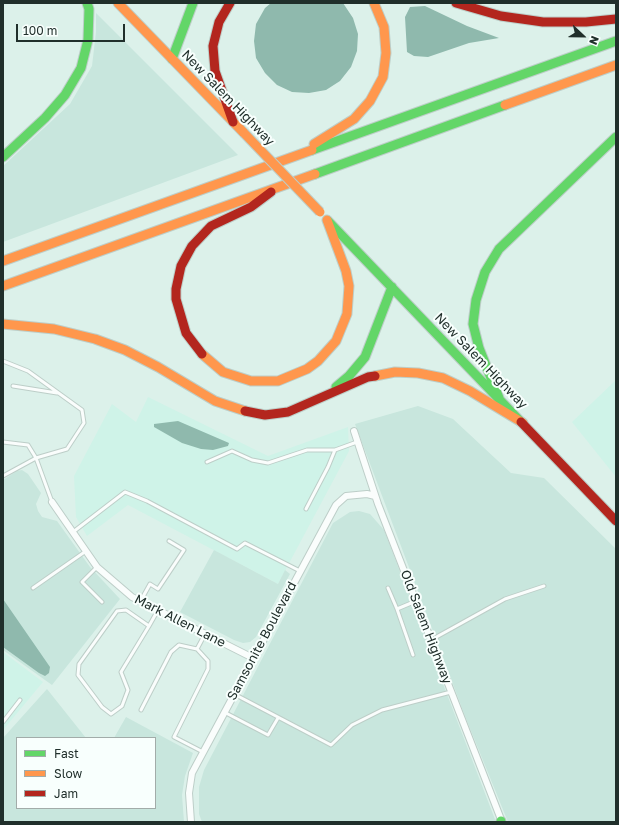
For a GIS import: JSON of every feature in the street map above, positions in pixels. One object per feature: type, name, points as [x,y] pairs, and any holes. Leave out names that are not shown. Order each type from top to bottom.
[{"type":"main road","points":[[3,157],[44,118],[65,95],[81,68],[88,40],[89,9],[87,3]]},
{"type":"main road","name":"New Salem Highway","points":[[118,3],[616,521]]},
{"type":"main road","points":[[172,59],[194,3]]},
{"type":"main road","points":[[230,3],[219,22],[213,46],[215,71],[233,122]]},
{"type":"main road","points":[[288,159],[354,119],[370,101],[383,77],[386,53],[384,27],[374,3]]},
{"type":"main road","points":[[456,3],[501,16],[544,22],[586,22],[616,19]]},
{"type":"main road","points":[[3,261],[616,41]]},
{"type":"main road","points":[[3,286],[616,65]]},
{"type":"main road","points":[[499,398],[479,348],[473,324],[476,300],[485,272],[500,249],[616,137]]},
{"type":"main road","points":[[278,186],[251,207],[211,226],[192,246],[181,266],[176,294],[181,321],[186,333],[194,345],[212,365],[236,377],[264,382],[278,381],[307,369],[318,362],[336,341],[347,314],[349,286],[346,271],[327,220]]},
{"type":"main road","points":[[326,396],[349,376],[365,357],[392,287]]},
{"type":"main road","points":[[3,324],[54,329],[95,339],[132,353],[215,402],[238,410],[265,415],[288,412],[368,378],[395,372],[418,373],[443,378],[470,391],[523,423]]},
{"type":"street","name":"Old Salem Highway","points":[[354,431],[375,496],[501,822]]},
{"type":"street","name":"Samsonite Boulevard","points":[[191,822],[189,793],[192,774],[336,505],[346,496],[368,494],[375,496]]},
{"type":"street","name":"Mark Allen Lane","points":[[52,502],[97,567],[132,597],[253,658]]},
{"type":"lane","points":[[3,361],[28,371],[82,410],[84,423],[66,449],[36,458],[3,476]]},
{"type":"lane","points":[[13,386],[59,393]]},
{"type":"lane","points":[[3,442],[28,445],[36,458],[52,502]]},
{"type":"lane","points":[[207,462],[232,451],[252,460],[268,463],[307,450],[335,450],[357,442]]},
{"type":"lane","points":[[306,509],[328,467],[335,450]]},
{"type":"lane","points":[[73,532],[125,492],[147,501],[237,549],[245,543],[300,571]]},
{"type":"lane","points":[[140,602],[150,584],[158,589],[184,550],[169,540]]},
{"type":"lane","points":[[33,588],[86,551]]},
{"type":"lane","points":[[97,567],[82,582],[102,602]]},
{"type":"lane","points":[[431,640],[505,599],[544,586]]},
{"type":"lane","points":[[388,588],[413,655]]},
{"type":"lane","points":[[397,609],[416,601]]},
{"type":"lane","points":[[149,626],[126,610],[117,611],[79,664],[78,675],[102,708],[111,714],[122,706],[128,690],[121,672],[149,626],[158,610]]},
{"type":"lane","points":[[197,649],[205,634]]},
{"type":"lane","points":[[141,710],[171,652],[175,648],[184,645],[197,649],[208,661],[208,669],[174,737],[203,752]]},
{"type":"lane","points":[[234,694],[331,745],[352,725],[369,716],[417,700],[451,692]]},
{"type":"lane","points":[[3,722],[20,700]]},
{"type":"lane","points":[[224,712],[268,735],[278,718]]},
{"type":"shaded area","points":[[271,3],[343,3],[353,18],[358,34],[357,51],[351,67],[340,81],[326,90],[309,93],[292,92],[277,85],[265,73],[256,58],[254,41],[256,24],[265,8]]},
{"type":"shaded area","points":[[425,6],[467,26],[499,38],[469,43],[428,57],[414,56],[407,52],[405,17],[410,7]]},
{"type":"shaded area","points":[[96,13],[238,155],[3,242],[3,166],[70,104],[92,66],[96,32]]},
{"type":"shaded area","points":[[616,380],[616,477],[572,422]]},
{"type":"shaded area","points":[[148,397],[268,456],[348,427],[349,451],[278,584],[128,505],[87,536],[76,517],[74,476],[112,404],[136,422]]},
{"type":"shaded area","points":[[418,406],[453,419],[511,473],[544,478],[616,549],[616,822],[508,822],[465,716],[355,424]]},
{"type":"shaded area","points":[[178,421],[229,443],[228,446],[213,450],[201,449],[182,443],[154,427],[154,424]]},
{"type":"shaded area","points":[[22,470],[28,474],[41,493],[36,504],[42,517],[57,521],[90,567],[120,599],[52,685],[3,650],[3,480],[17,471]]},
{"type":"shaded area","points":[[359,511],[370,514],[384,530],[496,822],[202,822],[199,814],[199,787],[204,770],[333,523],[350,512]]},
{"type":"shaded area","points":[[214,550],[278,584],[285,570],[290,574],[256,637],[250,642],[243,643],[234,640],[180,612]]},
{"type":"shaded area","points":[[3,599],[50,667],[49,673],[45,676],[3,647]]},
{"type":"shaded area","points":[[3,652],[43,682],[3,730]]},
{"type":"shaded area","points":[[47,689],[85,737],[16,737],[16,809],[156,809],[156,737],[115,737],[126,717],[193,753],[185,776],[182,795],[184,822],[3,822],[3,738]]},
{"type":"traffic: fast","points":[[3,157],[45,118],[65,95],[81,68],[88,40],[89,9],[87,3]]},
{"type":"traffic: fast","points":[[172,59],[193,3]]},
{"type":"traffic: fast","points":[[312,150],[616,41]]},
{"type":"traffic: fast","points":[[315,174],[505,105]]},
{"type":"traffic: fast","points":[[499,398],[479,348],[473,324],[476,300],[485,272],[499,249],[616,137]]},
{"type":"traffic: fast","points":[[328,221],[521,422]]},
{"type":"traffic: fast","points":[[336,387],[349,376],[365,357],[392,287]]},
{"type":"traffic: slow","points":[[118,3],[244,133]]},
{"type":"traffic: slow","points":[[314,144],[354,119],[370,101],[383,77],[386,53],[384,27],[374,3]]},
{"type":"traffic: slow","points":[[505,105],[616,65]]},
{"type":"traffic: slow","points":[[244,133],[320,212]]},
{"type":"traffic: slow","points":[[3,261],[312,150]]},
{"type":"traffic: slow","points":[[3,286],[315,174]]},
{"type":"traffic: slow","points":[[202,354],[223,372],[251,381],[278,381],[307,369],[318,361],[336,341],[347,314],[349,286],[346,271],[327,220]]},
{"type":"traffic: slow","points":[[3,324],[54,329],[95,339],[125,350],[158,367],[215,401],[245,411]]},
{"type":"traffic: slow","points":[[375,376],[395,372],[418,373],[443,378],[470,391],[523,423]]},
{"type":"traffic: jam","points":[[230,3],[219,22],[213,46],[215,71],[233,122]]},
{"type":"traffic: jam","points":[[456,3],[501,16],[543,22],[586,22],[616,19]]},
{"type":"traffic: jam","points":[[202,354],[186,333],[176,299],[176,289],[181,266],[192,246],[211,226],[251,207],[271,192]]},
{"type":"traffic: jam","points":[[245,411],[265,415],[288,412],[368,377],[375,376]]},
{"type":"traffic: jam","points":[[521,422],[616,521]]}]
